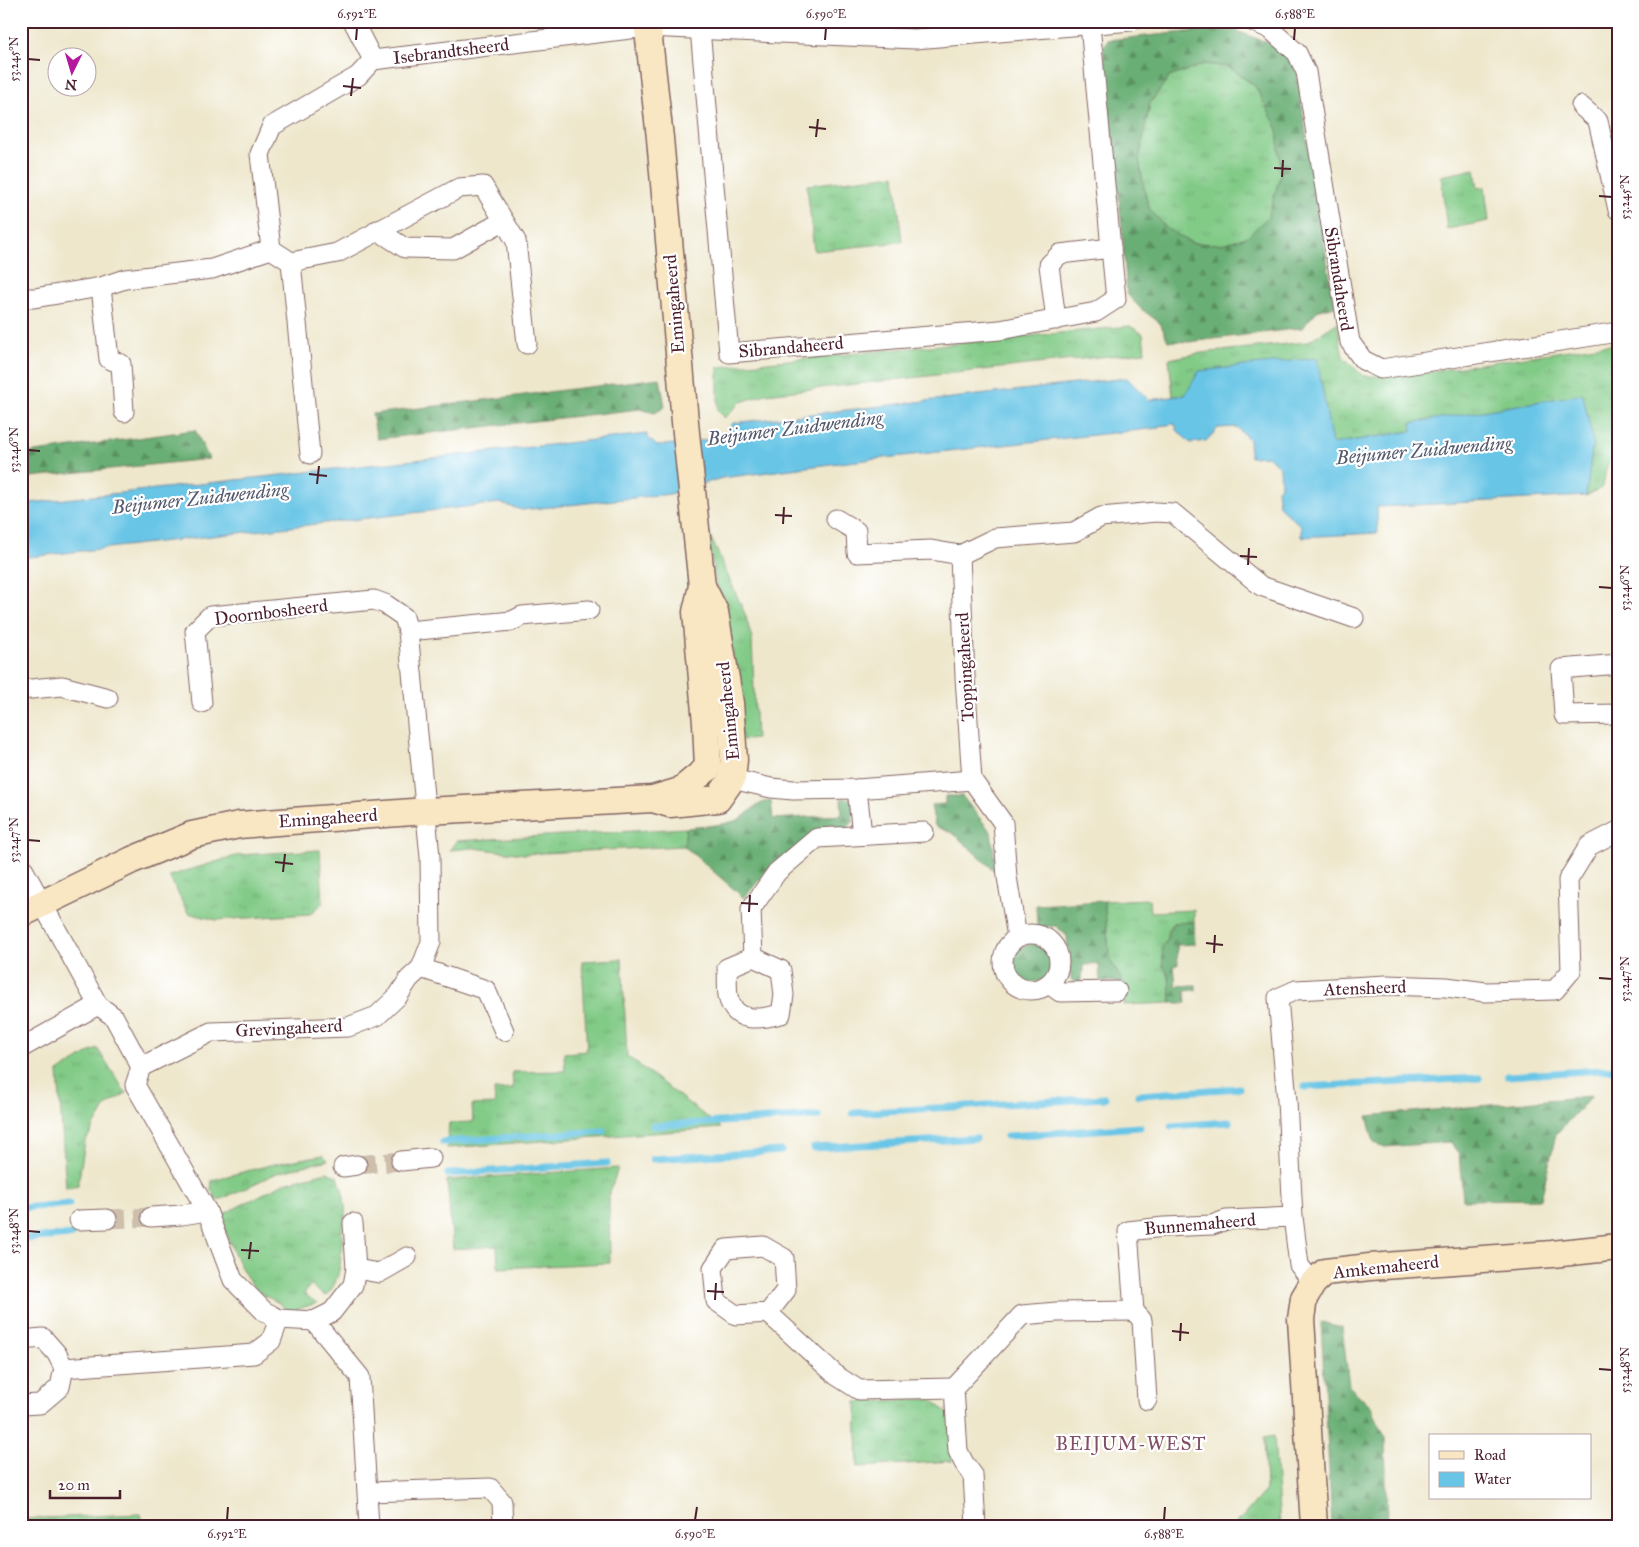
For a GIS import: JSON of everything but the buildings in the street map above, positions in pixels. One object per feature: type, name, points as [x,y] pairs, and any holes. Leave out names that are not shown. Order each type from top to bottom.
[{"type":"street","name":"Isebrandtsheerd","points":[[353,21],[373,60]]},
{"type":"street","points":[[647,24],[700,29],[915,39],[938,30],[1090,25],[1132,21]]},
{"type":"street","name":"Sibrandaheerd","points":[[1252,21],[1270,29],[1297,53],[1306,72],[1350,342],[1364,360],[1381,369],[1618,332]]},
{"type":"street","name":"Isebrandtsheerd","points":[[270,249],[260,154],[272,126],[358,76],[373,60],[647,24]]},
{"type":"street","name":"Emingaheerd","points":[[647,24],[660,138],[686,433],[702,586],[696,612],[708,768]]},
{"type":"street","name":"Sibrandaheerd","points":[[700,29],[729,353],[1000,330],[1096,312],[1116,299],[1090,25]]},
{"type":"street","points":[[1582,106],[1598,121],[1618,210]]},
{"type":"street","points":[[21,298],[34,298],[101,287],[125,280],[212,269],[270,249],[291,262],[336,253],[459,188],[484,186],[516,241],[527,344]]},
{"type":"street","points":[[377,230],[405,248],[453,249],[503,221]]},
{"type":"street","points":[[1056,320],[1049,265],[1060,254],[1111,248]]},
{"type":"street","points":[[291,262],[310,454]]},
{"type":"street","points":[[101,287],[109,359],[120,364],[124,412]]},
{"type":"street","points":[[836,520],[856,531],[857,553],[931,550],[960,555],[995,538],[1074,532],[1101,517],[1156,512],[1173,513],[1261,586],[1354,618]]},
{"type":"street","name":"Toppingaheerd","points":[[960,555],[965,677],[972,780]]},
{"type":"street","name":"Emingaheerd","points":[[653,799],[670,804],[718,799],[732,779],[734,760],[730,702],[715,612],[702,586]]},
{"type":"street","name":"Doornbosheerd","points":[[202,703],[195,631],[210,616],[374,600],[385,604],[404,617],[408,631],[426,811]]},
{"type":"street","points":[[408,631],[512,621],[522,616],[589,610]]},
{"type":"street","points":[[1618,664],[1561,669],[1564,715],[1618,714]]},
{"type":"street","points":[[21,690],[62,686],[108,698]]},
{"type":"street","name":"Emingaheerd","points":[[708,768],[732,779]]},
{"type":"street","name":"Emingaheerd","points":[[32,909],[132,860],[192,835],[239,825],[426,811],[653,799],[680,791],[708,768]]},
{"type":"street","points":[[732,779],[771,788],[793,790],[857,789],[972,780],[1003,822],[1007,877],[1017,938]]},
{"type":"street","points":[[857,789],[862,835]]},
{"type":"street","name":"Grevingaheerd","points":[[141,1067],[211,1032],[348,1027],[377,1016],[398,996],[409,979],[421,968],[431,942],[430,857],[426,811]]},
{"type":"street","name":"Atensheerd","points":[[1312,1283],[1299,1265],[1293,1217],[1287,1101],[1278,998],[1296,990],[1386,985],[1486,992],[1554,990],[1571,972],[1568,880],[1589,846],[1618,831]]},
{"type":"street","points":[[753,957],[751,909],[777,872],[817,838],[924,832]]},
{"type":"street","points":[[21,865],[32,909],[98,1005],[114,1017],[141,1067],[135,1086],[207,1210],[233,1280],[264,1311],[279,1319],[314,1321],[332,1312],[353,1285],[356,1269],[353,1223]]},
{"type":"street","points":[[1027,934],[1036,934],[1052,943],[1057,951],[1059,960],[1055,977],[1049,984],[1041,988],[1024,990],[1015,986],[1008,979],[1003,970],[1002,960],[1004,951],[1010,943],[1027,934]]},
{"type":"street","points":[[421,968],[486,990],[504,1030]]},
{"type":"street","points":[[1049,984],[1060,992],[1116,991]]},
{"type":"street","points":[[21,1048],[98,1005]]},
{"type":"street","points":[[401,1161],[431,1158]]},
{"type":"street","points":[[151,1217],[182,1215],[207,1210]]},
{"type":"street","name":"Bunnemaheerd","points":[[1147,1400],[1142,1320],[1134,1311],[1128,1231],[1212,1224],[1226,1220],[1293,1217]]},
{"type":"street","points":[[79,1220],[107,1219]]},
{"type":"street","name":"Amkemaheerd","points":[[1314,1526],[1301,1319],[1304,1298],[1312,1283],[1325,1272],[1370,1266],[1618,1247]]},
{"type":"street","points":[[356,1269],[379,1273],[407,1257]]},
{"type":"street","points":[[768,1313],[837,1376],[859,1390],[954,1388],[1022,1315],[1057,1312],[1134,1311]]},
{"type":"street","points":[[64,1368],[254,1354],[271,1341],[279,1319]]},
{"type":"street","points":[[314,1321],[360,1378],[369,1526]]},
{"type":"street","points":[[21,1340],[43,1338],[57,1354],[64,1368],[60,1387],[40,1404],[21,1405]]},
{"type":"street","points":[[954,1388],[958,1451],[973,1475],[976,1526]]},
{"type":"street","points":[[368,1492],[490,1488],[502,1502],[503,1526]]},
{"type":"green space","points":[[1234,30],[1271,44],[1286,57],[1297,72],[1335,306],[1317,311],[1302,328],[1189,342],[1168,341],[1160,323],[1140,308],[1127,294],[1122,227],[1103,48],[1108,40],[1185,32]],"holes":[[[1204,64],[1229,67],[1255,86],[1277,127],[1281,173],[1268,217],[1247,237],[1222,244],[1192,243],[1167,229],[1149,208],[1139,160],[1150,103],[1169,77]]]},
{"type":"green space","points":[[1204,64],[1229,67],[1255,86],[1277,127],[1281,173],[1268,217],[1247,237],[1222,244],[1192,243],[1167,229],[1149,208],[1139,160],[1150,103],[1169,77]]},
{"type":"green space","points":[[1475,169],[1478,188],[1485,187],[1489,221],[1447,229],[1441,176]]},
{"type":"green space","points":[[895,175],[902,242],[814,251],[807,185]]},
{"type":"green space","points":[[1337,323],[1343,357],[1363,376],[1402,376],[1602,345],[1618,345],[1618,439],[1606,469],[1603,487],[1586,496],[1593,442],[1411,423],[1412,431],[1332,444],[1185,395],[1173,397],[1169,359],[1201,353],[1307,342]]},
{"type":"green space","points":[[1130,326],[1143,334],[1145,352],[766,394],[741,402],[725,418],[718,411],[718,367]]},
{"type":"green space","points":[[660,378],[665,407],[655,413],[640,409],[377,439],[372,414]]},
{"type":"green space","points":[[195,430],[209,459],[21,478],[21,454]]},
{"type":"green space","points":[[708,531],[745,614],[752,639],[756,739],[742,740],[733,654],[714,574]]},
{"type":"green space","points":[[945,796],[962,796],[991,832],[997,873],[954,834],[935,826],[931,805],[945,804]]},
{"type":"green space","points":[[852,798],[853,822],[845,830],[771,866],[744,898],[684,846],[686,828],[731,822],[746,815],[756,806],[765,802],[771,801],[773,819],[842,815],[841,799]]},
{"type":"green space","points":[[686,828],[684,846],[524,854],[473,848],[450,850],[456,841]]},
{"type":"green space","points":[[320,850],[323,903],[310,914],[216,920],[188,913],[169,876],[239,855]]},
{"type":"green space","points":[[1149,899],[1150,912],[1194,910],[1194,922],[1173,923],[1168,929],[1163,966],[1169,976],[1171,1003],[1124,1005],[1123,982],[1110,960],[1104,901]]},
{"type":"green space","points":[[1104,901],[1110,960],[1123,982],[1100,981],[1099,964],[1083,965],[1082,982],[1074,982],[1071,980],[1067,936],[1056,926],[1037,927],[1036,905]]},
{"type":"green space","points":[[1194,922],[1195,944],[1177,945],[1178,965],[1174,966],[1176,986],[1196,985],[1196,990],[1185,991],[1186,1003],[1171,1003],[1169,976],[1163,966],[1162,947],[1173,923]]},
{"type":"green space","points":[[1033,944],[1047,949],[1052,963],[1047,977],[1033,982],[1019,977],[1014,963],[1019,949]]},
{"type":"green space","points":[[622,959],[627,1056],[721,1128],[447,1148],[449,1123],[473,1122],[472,1105],[495,1104],[494,1090],[513,1089],[512,1072],[565,1071],[564,1053],[587,1051],[582,961]]},
{"type":"green space","points":[[97,1048],[126,1093],[106,1106],[85,1142],[78,1185],[66,1188],[58,1072]]},
{"type":"green space","points":[[1592,1096],[1556,1134],[1541,1199],[1463,1200],[1459,1154],[1450,1142],[1385,1147],[1374,1143],[1367,1116]]},
{"type":"green space","points":[[323,1155],[328,1160],[277,1173],[224,1198],[217,1200],[211,1190],[212,1180],[274,1164]]},
{"type":"green space","points":[[618,1168],[609,1195],[610,1263],[498,1268],[497,1246],[453,1249],[447,1180]]},
{"type":"green space","points":[[327,1172],[338,1177],[345,1203],[345,1219],[342,1228],[338,1275],[331,1291],[325,1296],[310,1285],[304,1294],[317,1303],[293,1311],[286,1310],[279,1303],[257,1290],[250,1282],[235,1255],[220,1216],[284,1183]]},
{"type":"green space","points":[[1321,1322],[1342,1327],[1349,1386],[1371,1407],[1385,1436],[1387,1526],[1332,1526]]},
{"type":"green space","points":[[931,1399],[950,1415],[952,1461],[858,1467],[856,1402]]},
{"type":"green space","points":[[1274,1436],[1280,1526],[1240,1526],[1237,1523],[1266,1490],[1264,1438]]},
{"type":"green space","points":[[141,1514],[143,1521],[136,1526],[21,1526],[21,1519]]},
{"type":"water","name":"Beijumer Zuidwending","points":[[1317,358],[1332,444],[1412,431],[1411,423],[1583,394],[1593,442],[1586,496],[1377,507],[1378,533],[1301,537],[1301,526],[1279,506],[1277,489],[1281,486],[1280,467],[1268,456],[1250,457],[1249,439],[1236,427],[1218,428],[1206,441],[1190,443],[1177,430],[1175,424],[1158,426],[1158,428],[830,464],[722,478],[670,494],[522,510],[499,503],[21,558],[21,504],[647,434],[648,438],[657,446],[721,438],[733,423],[1127,378],[1149,400],[1185,395],[1199,371]]},
{"type":"waterway","points":[[1507,1076],[1618,1069]]},
{"type":"waterway","points":[[1305,1087],[1479,1078]]},
{"type":"waterway","points":[[1138,1095],[1239,1088]]},
{"type":"waterway","points":[[853,1113],[1105,1098]]},
{"type":"waterway","points":[[653,1126],[818,1116]]},
{"type":"waterway","points":[[1171,1126],[1229,1122]]},
{"type":"waterway","points":[[1007,1136],[1140,1127]]},
{"type":"waterway","points":[[443,1142],[603,1131]]},
{"type":"waterway","points":[[814,1148],[976,1138]]},
{"type":"waterway","points":[[653,1159],[781,1151]]},
{"type":"waterway","points":[[448,1174],[607,1163]]},
{"type":"waterway","points":[[21,1208],[69,1204]]},
{"type":"waterway","points":[[21,1239],[72,1235]]},
{"type":"tunnel","points":[[357,1165],[401,1161]]},
{"type":"tunnel","points":[[107,1219],[151,1217]]},
{"type":"district","name":"BEIJUM-WEST","points":[[1131,1443]]}]
